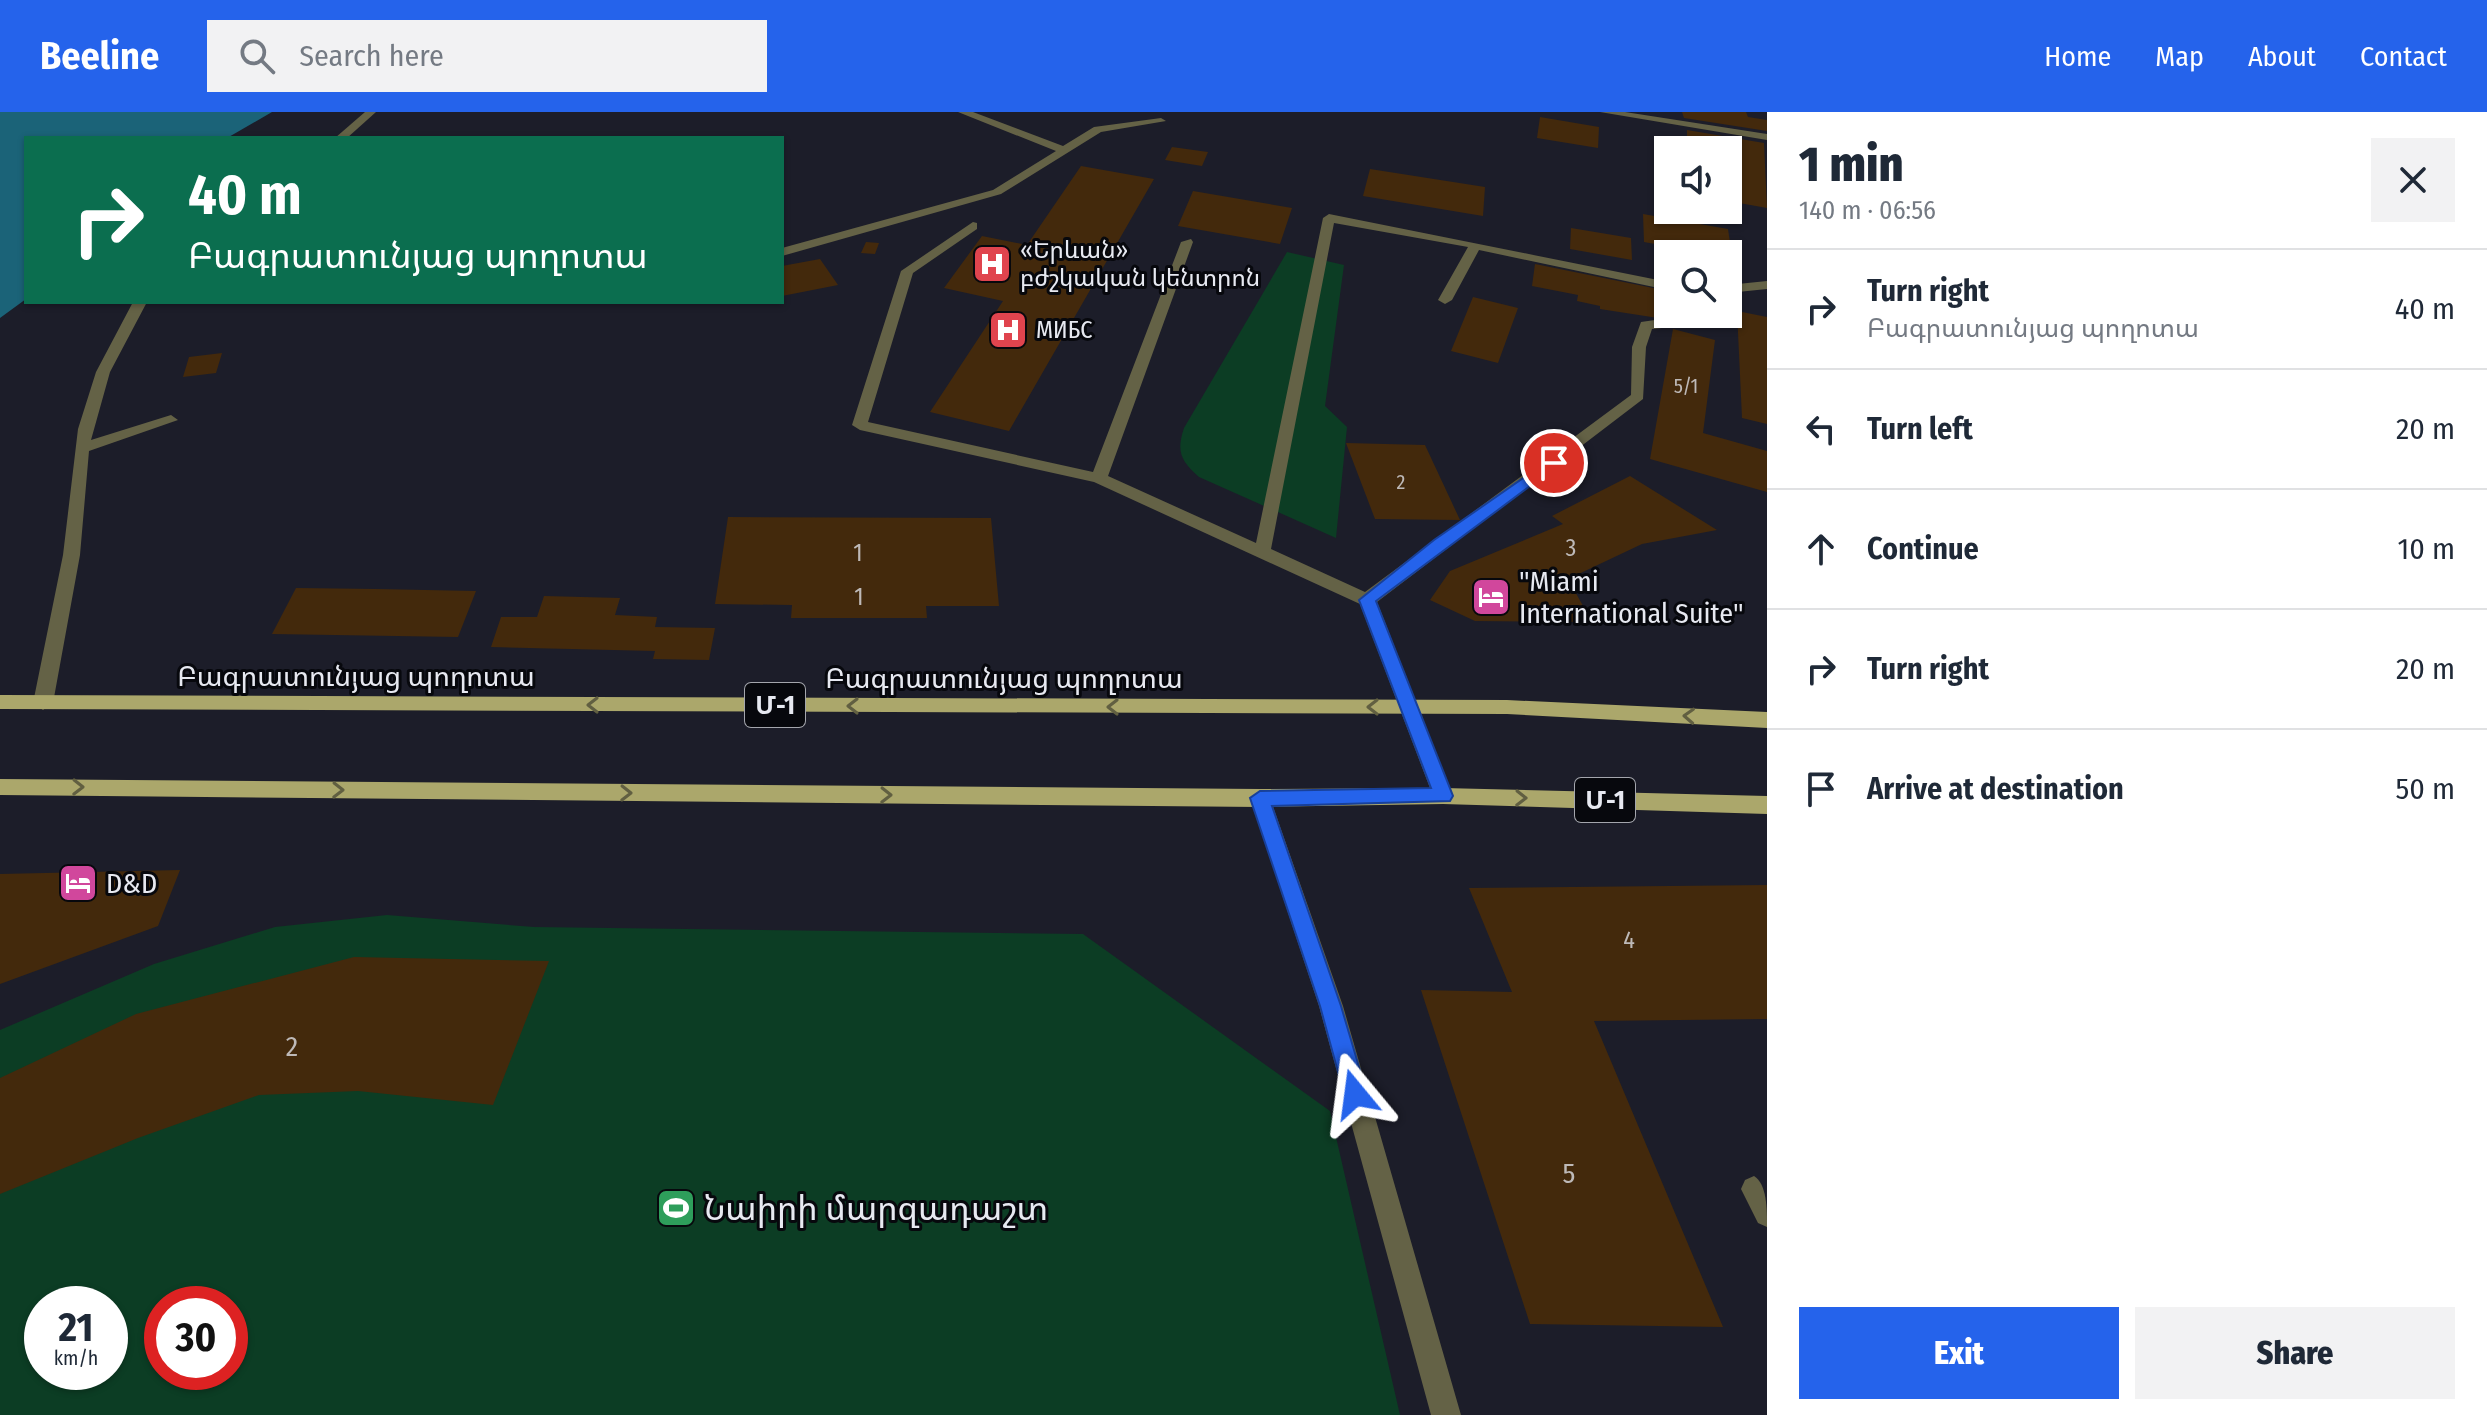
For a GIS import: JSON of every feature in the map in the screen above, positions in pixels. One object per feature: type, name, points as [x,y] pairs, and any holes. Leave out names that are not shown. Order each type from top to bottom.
[{"type":"main road","name":"Բագրատունյաց պողոտա","points":[[0,702],[1507,707],[1767,720]]},
{"type":"main road","name":"Մ-1","points":[[0,787],[1260,798],[1443,796],[1767,805]]},
{"type":"street","points":[[342,136],[371,112]]},
{"type":"street","points":[[963,112],[1067,151]]},
{"type":"street","points":[[1605,112],[1767,137]]},
{"type":"street","points":[[784,251],[997,192],[1098,129],[1161,121]]},
{"type":"street","points":[[1262,552],[1329,218],[1654,283]]},
{"type":"street","points":[[973,226],[907,271],[860,425],[1099,478],[1367,600],[1443,796]]},
{"type":"street","points":[[1099,478],[1187,242]]},
{"type":"street","points":[[1445,300],[1475,245]]},
{"type":"street","points":[[1742,288],[1767,285]]},
{"type":"street","points":[[43,703],[57,647],[75,532],[82,448],[91,408],[114,343],[139,304]]},
{"type":"street","points":[[1367,600],[1439,544],[1577,447],[1638,396],[1639,347],[1646,325],[1654,324]]},
{"type":"street","points":[[82,448],[171,420]]},
{"type":"street","points":[[1260,798],[1331,1006],[1446,1415]]},
{"type":"street","points":[[1754,1189],[1767,1214]]},
{"type":"green space","points":[[1287,252],[1344,265],[1325,406],[1347,427],[1336,538],[1199,477],[1184,461],[1180,450],[1184,428]]},
{"type":"green space","name":"Նաիրի մարզադաշտ","points":[[387,915],[534,927],[1083,934],[1330,1111],[1400,1415],[0,1415],[0,1030],[154,964],[275,927]]},
{"type":"water","points":[[0,112],[272,112],[230,136],[24,136],[24,300],[0,318]]},
{"type":"building","points":[[1682,112],[1746,112],[1748,117],[1767,120],[1767,131],[1684,118]]},
{"type":"building","points":[[1540,117],[1599,127],[1598,148],[1537,138]]},
{"type":"building","points":[[1687,130],[1723,136],[1687,136]]},
{"type":"building","points":[[1742,139],[1764,143],[1767,208],[1742,204]]},
{"type":"building","points":[[1172,147],[1208,152],[1202,166],[1165,160]]},
{"type":"building","points":[[1081,166],[1154,179],[1009,431],[930,412],[1003,301],[944,288],[982,236],[1027,245]]},
{"type":"building","points":[[1370,169],[1485,187],[1483,216],[1363,196]]},
{"type":"building","points":[[1193,191],[1292,208],[1280,244],[1178,226]]},
{"type":"building","points":[[1643,214],[1654,216],[1654,224],[1700,224],[1728,229],[1730,240],[1654,240],[1654,244],[1644,242]]},
{"type":"building","points":[[1571,228],[1631,238],[1632,260],[1570,249]]},
{"type":"building","points":[[866,242],[879,243],[875,254],[861,253]]},
{"type":"building","points":[[820,259],[838,285],[784,296],[784,266]]},
{"type":"building","points":[[1535,264],[1654,288],[1654,317],[1600,309],[1600,306],[1577,301],[1578,295],[1532,286]]},
{"type":"building","points":[[1473,297],[1518,308],[1498,363],[1451,351]]},
{"type":"building","points":[[1742,312],[1767,317],[1767,424],[1742,418],[1738,328],[1742,328]]},
{"type":"building","points":[[1673,329],[1715,340],[1703,433],[1767,451],[1767,492],[1650,459]]},
{"type":"building","points":[[222,353],[216,373],[183,377],[189,357]]},
{"type":"building","points":[[1346,443],[1425,445],[1460,520],[1375,519]]},
{"type":"building","points":[[1630,476],[1717,530],[1642,544],[1568,579],[1592,622],[1475,621],[1430,600],[1450,571],[1563,524],[1552,516]]},
{"type":"building","points":[[728,517],[991,518],[999,606],[926,606],[927,618],[791,618],[792,605],[715,604]]},
{"type":"building","points":[[296,588],[476,591],[458,637],[272,634]]},
{"type":"building","points":[[544,596],[620,598],[615,615],[657,617],[655,627],[715,628],[709,660],[653,659],[655,651],[491,647],[501,617],[537,617]]},
{"type":"building","points":[[180,870],[158,926],[0,984],[0,874]]},
{"type":"building","points":[[1767,885],[1767,1019],[1594,1021],[1723,1327],[1530,1324],[1421,990],[1512,992],[1469,888]]},
{"type":"building","points":[[354,957],[549,961],[493,1105],[358,1091],[259,1095],[138,1138],[0,1194],[0,1078],[136,1014]]},
{"type":"place","name":"«Երևան» բժշկական կենտրոն","points":[[992,264]]},
{"type":"place","name":"МИБС","points":[[1008,330]]},
{"type":"place","name":"\"Miami International Suite\"","points":[[1491,597]]},
{"type":"place","name":"D&D","points":[[78,883]]},
{"type":"place","name":"Նաիրի մարզադաշտ","points":[[676,1208]]},
{"type":"route","points":[[1355,1094],[1331,1006],[1277,856],[1260,798],[1443,796],[1367,600],[1439,544],[1554,463]]}]
